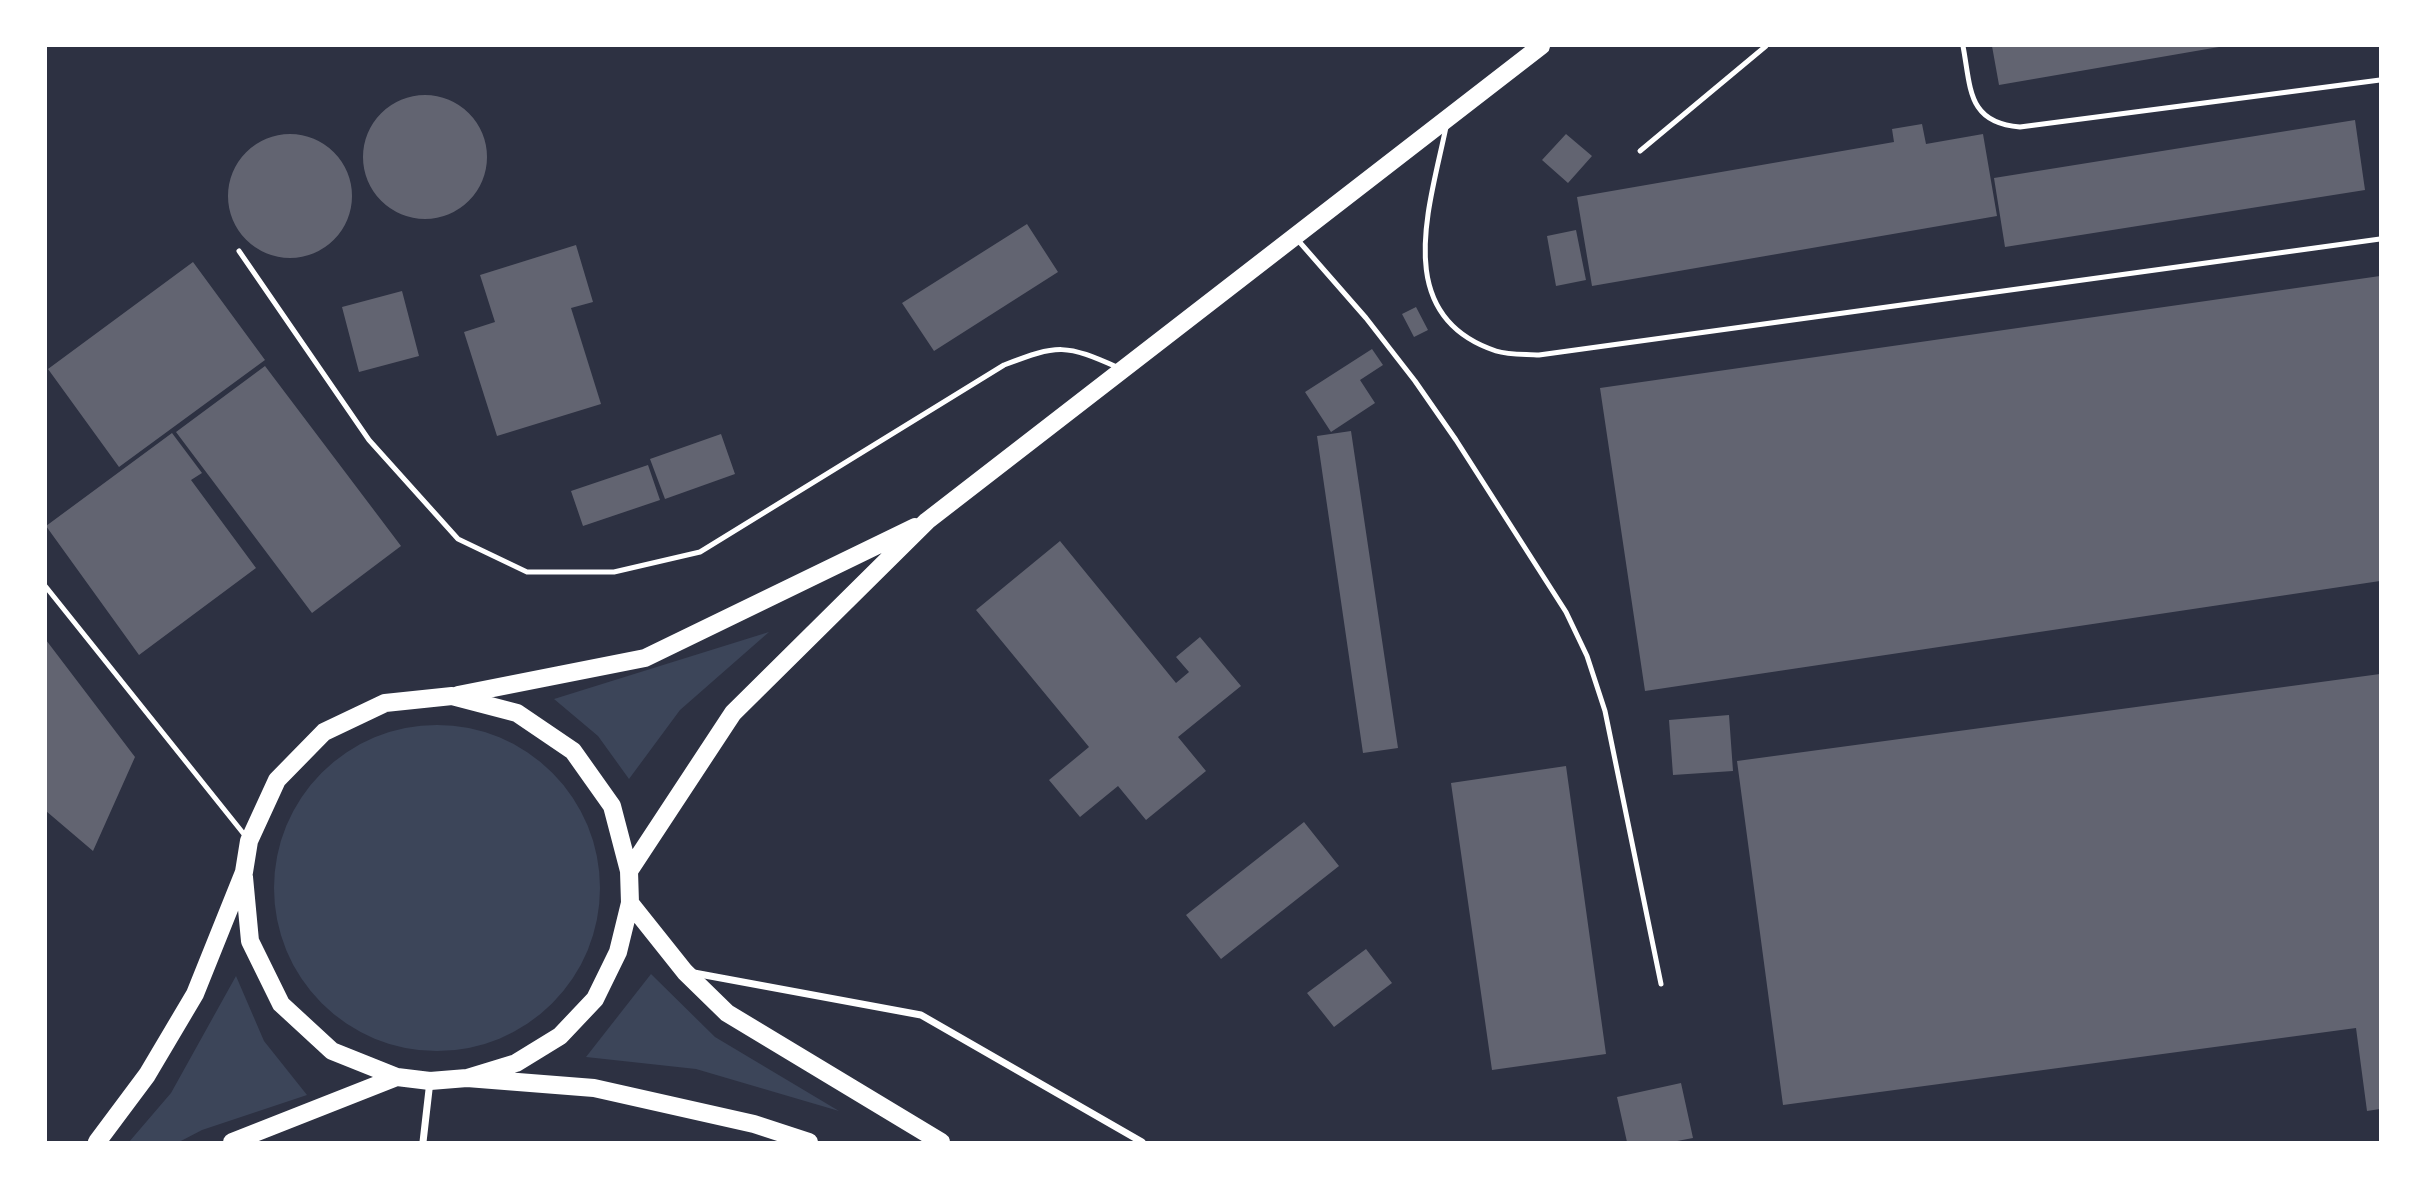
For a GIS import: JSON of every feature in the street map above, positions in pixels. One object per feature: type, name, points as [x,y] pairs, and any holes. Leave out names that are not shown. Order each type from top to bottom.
[{"type":"main road","points":[[629,871],[733,713],[927,521],[1541,46]]},
{"type":"main road","points":[[97,1143],[146,1075],[195,994],[244,872],[249,841],[277,780],[324,732],[385,703],[452,696],[645,657],[927,521]]},
{"type":"main road","points":[[452,696],[517,713],[573,751],[611,806],[629,871],[629,903],[618,953],[594,999],[560,1036],[516,1063],[467,1078]]},
{"type":"main road","points":[[244,872],[250,941],[281,1004],[332,1051],[397,1077],[430,1081],[467,1078],[594,1088],[654,1099],[754,1124],[809,1143]]},
{"type":"main road","points":[[629,903],[685,972],[727,1013],[941,1143]]},
{"type":"main road","points":[[232,1143],[397,1077]]},
{"type":"street","points":[[685,972],[921,1015],[1142,1143]]},
{"type":"street","points":[[423,1143],[430,1081]]},
{"type":"lane","points":[[1640,152],[1766,46]]},
{"type":"lane","points":[[1964,46],[1978,110],[1987,120],[2020,127],[2381,80]]},
{"type":"lane","points":[[1448,117],[1423,245],[1426,279],[1441,311],[1466,338],[1498,352],[1539,355],[2381,239]]},
{"type":"lane","points":[[1294,236],[1366,318],[1415,381],[1566,612],[1587,656],[1605,711],[1661,984]]},
{"type":"lane","points":[[239,251],[378,450],[458,539],[527,572],[614,572],[700,552],[1004,365],[1045,349],[1078,349],[1122,369]]},
{"type":"lane","points":[[46,586],[249,841]]},
{"type":"shaded area","points":[[769,632],[680,710],[629,779],[598,736],[554,699]]},
{"type":"shaded area","points":[[421,725],[453,725],[500,737],[528,752],[553,772],[573,797],[588,825],[597,856],[600,888],[597,920],[588,951],[573,979],[553,1004],[528,1024],[500,1039],[453,1051],[421,1051],[390,1044],[360,1032],[333,1014],[311,992],[293,965],[281,935],[274,904],[274,872],[281,841],[293,811],[311,784],[333,762],[360,744],[390,732]]},
{"type":"shaded area","points":[[651,974],[715,1037],[839,1111],[696,1069],[586,1057]]},
{"type":"shaded area","points":[[236,976],[264,1041],[307,1095],[202,1130],[179,1142],[129,1142],[171,1093]]},
{"type":"building","points":[[1992,46],[2219,46],[2219,47],[1999,85]]},
{"type":"building","points":[[425,95],[449,100],[469,113],[482,133],[487,157],[482,181],[469,201],[449,214],[425,219],[401,214],[381,201],[368,181],[363,157],[368,133],[381,113],[401,100]]},
{"type":"building","points":[[2355,120],[2365,190],[2005,247],[1994,178]]},
{"type":"building","points":[[1922,124],[1926,144],[1983,134],[1997,216],[1592,286],[1577,197],[1894,142],[1892,129]]},
{"type":"building","points":[[290,134],[314,139],[334,152],[347,172],[352,196],[347,220],[334,240],[314,253],[290,258],[266,253],[246,240],[233,220],[228,196],[233,172],[246,152],[266,139]]},
{"type":"building","points":[[1566,134],[1592,156],[1568,183],[1542,160]]},
{"type":"building","points":[[1027,224],[1058,272],[934,351],[902,303]]},
{"type":"building","points":[[1576,230],[1586,280],[1556,286],[1547,236]]},
{"type":"building","points":[[576,245],[593,302],[571,308],[601,404],[497,436],[464,332],[495,322],[480,275]]},
{"type":"building","points":[[193,262],[265,360],[119,467],[48,369]]},
{"type":"building","points":[[2380,276],[2380,581],[1645,691],[1600,388]]},
{"type":"building","points":[[402,291],[419,356],[359,372],[342,307]]},
{"type":"building","points":[[1416,307],[1428,330],[1414,337],[1402,314]]},
{"type":"building","points":[[1372,349],[1383,365],[1360,380],[1375,403],[1331,432],[1305,392]]},
{"type":"building","points":[[265,366],[401,546],[312,613],[176,432]]},
{"type":"building","points":[[1351,431],[1398,748],[1363,753],[1317,436]]},
{"type":"building","points":[[172,433],[202,473],[191,480],[256,568],[139,655],[46,526]]},
{"type":"building","points":[[721,434],[735,474],[665,499],[650,459]]},
{"type":"building","points":[[648,465],[660,500],[583,526],[571,491]]},
{"type":"building","points":[[1060,541],[1176,683],[1189,672],[1176,657],[1200,637],[1241,686],[1178,737],[1206,771],[1146,820],[1118,786],[1080,817],[1049,780],[1089,747],[976,610]]},
{"type":"building","points":[[46,640],[135,757],[93,851],[46,811]]},
{"type":"building","points":[[2380,674],[2380,1109],[2367,1111],[2356,1028],[1783,1105],[1737,761]]},
{"type":"building","points":[[1729,715],[1733,771],[1673,775],[1669,720]]},
{"type":"building","points":[[1566,766],[1606,1054],[1492,1070],[1451,783]]},
{"type":"building","points":[[1304,822],[1339,866],[1221,959],[1186,915]]},
{"type":"building","points":[[1366,949],[1392,983],[1334,1027],[1307,993]]},
{"type":"building","points":[[1681,1083],[1693,1138],[1672,1142],[1627,1142],[1617,1097]]}]
